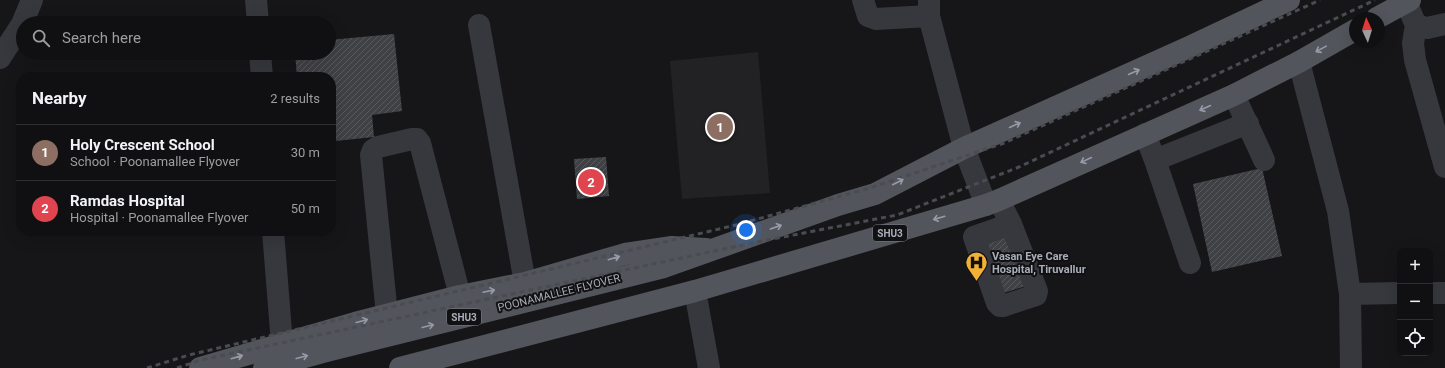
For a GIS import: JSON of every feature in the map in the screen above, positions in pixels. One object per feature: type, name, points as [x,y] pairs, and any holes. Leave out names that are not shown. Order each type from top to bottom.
[{"type":"main road","name":"SHU3","points":[[713,249],[838,205],[875,194],[964,148],[1290,0]]},
{"type":"main road","points":[[1385,14],[1408,1]]},
{"type":"main road","name":"SHU3","points":[[400,368],[695,291],[993,202],[1234,95],[1299,62],[1349,33]]},
{"type":"main road","points":[[200,368],[387,315],[460,296],[525,283],[625,254],[672,247],[713,249]]},
{"type":"main road","name":"POONAMALLEE FLYOVER","points":[[264,368],[327,350],[664,267],[713,249]]},
{"type":"street","points":[[25,16],[32,0]]},
{"type":"street","points":[[256,0],[257,16]]},
{"type":"street","points":[[863,0],[868,16],[876,19],[929,8],[964,148],[993,202],[1011,224],[1036,287],[1036,295],[1000,306],[964,211]]},
{"type":"street","points":[[1408,1],[1416,25],[1413,43],[1415,60],[1445,167]]},
{"type":"street","points":[[1416,25],[1427,28],[1445,24]]},
{"type":"street","points":[[479,25],[525,283]]},
{"type":"street","points":[[0,58],[16,34]]},
{"type":"street","points":[[261,60],[262,72]]},
{"type":"street","points":[[1299,62],[1338,211],[1350,294],[1351,368]]},
{"type":"street","points":[[1234,95],[1264,160]]},
{"type":"street","points":[[1155,160],[1248,123]]},
{"type":"street","points":[[1144,134],[1155,160],[1190,263]]},
{"type":"street","points":[[387,315],[371,156],[373,150],[378,147],[412,139],[417,139],[420,143],[460,296]]},
{"type":"street","points":[[974,237],[1011,224]]},
{"type":"street","points":[[273,236],[282,344]]},
{"type":"street","points":[[695,291],[709,368]]},
{"type":"street","points":[[1433,293],[1445,293]]},
{"type":"street","points":[[1350,294],[1397,294]]},
{"type":"shaded area","points":[[758,52],[770,193],[682,199],[670,61]]},
{"type":"building","points":[[394,34],[402,111],[372,115],[374,137],[336,141],[336,72],[297,72],[296,60],[336,60],[336,39]]},
{"type":"building","points":[[606,157],[609,196],[577,199],[574,159]]},
{"type":"building","points":[[1262,168],[1282,256],[1212,272],[1193,184]]},
{"type":"building","points":[[1011,232],[1029,285],[997,295],[981,241]]},
{"type":"railway","points":[[147,368],[189,355],[736,225],[870,188],[1004,143],[1320,0]]},
{"type":"railway","points":[[177,368],[201,360],[752,243],[897,215],[1019,167],[1375,0]]},
{"type":"place","name":"Holy Crescent School","points":[[720,127]]},
{"type":"place","name":"Ramdas Hospital","points":[[591,182]]},
{"type":"place","name":"Vasan Eye Care Hospital, Tiruvallur","points":[[977,282]]}]
